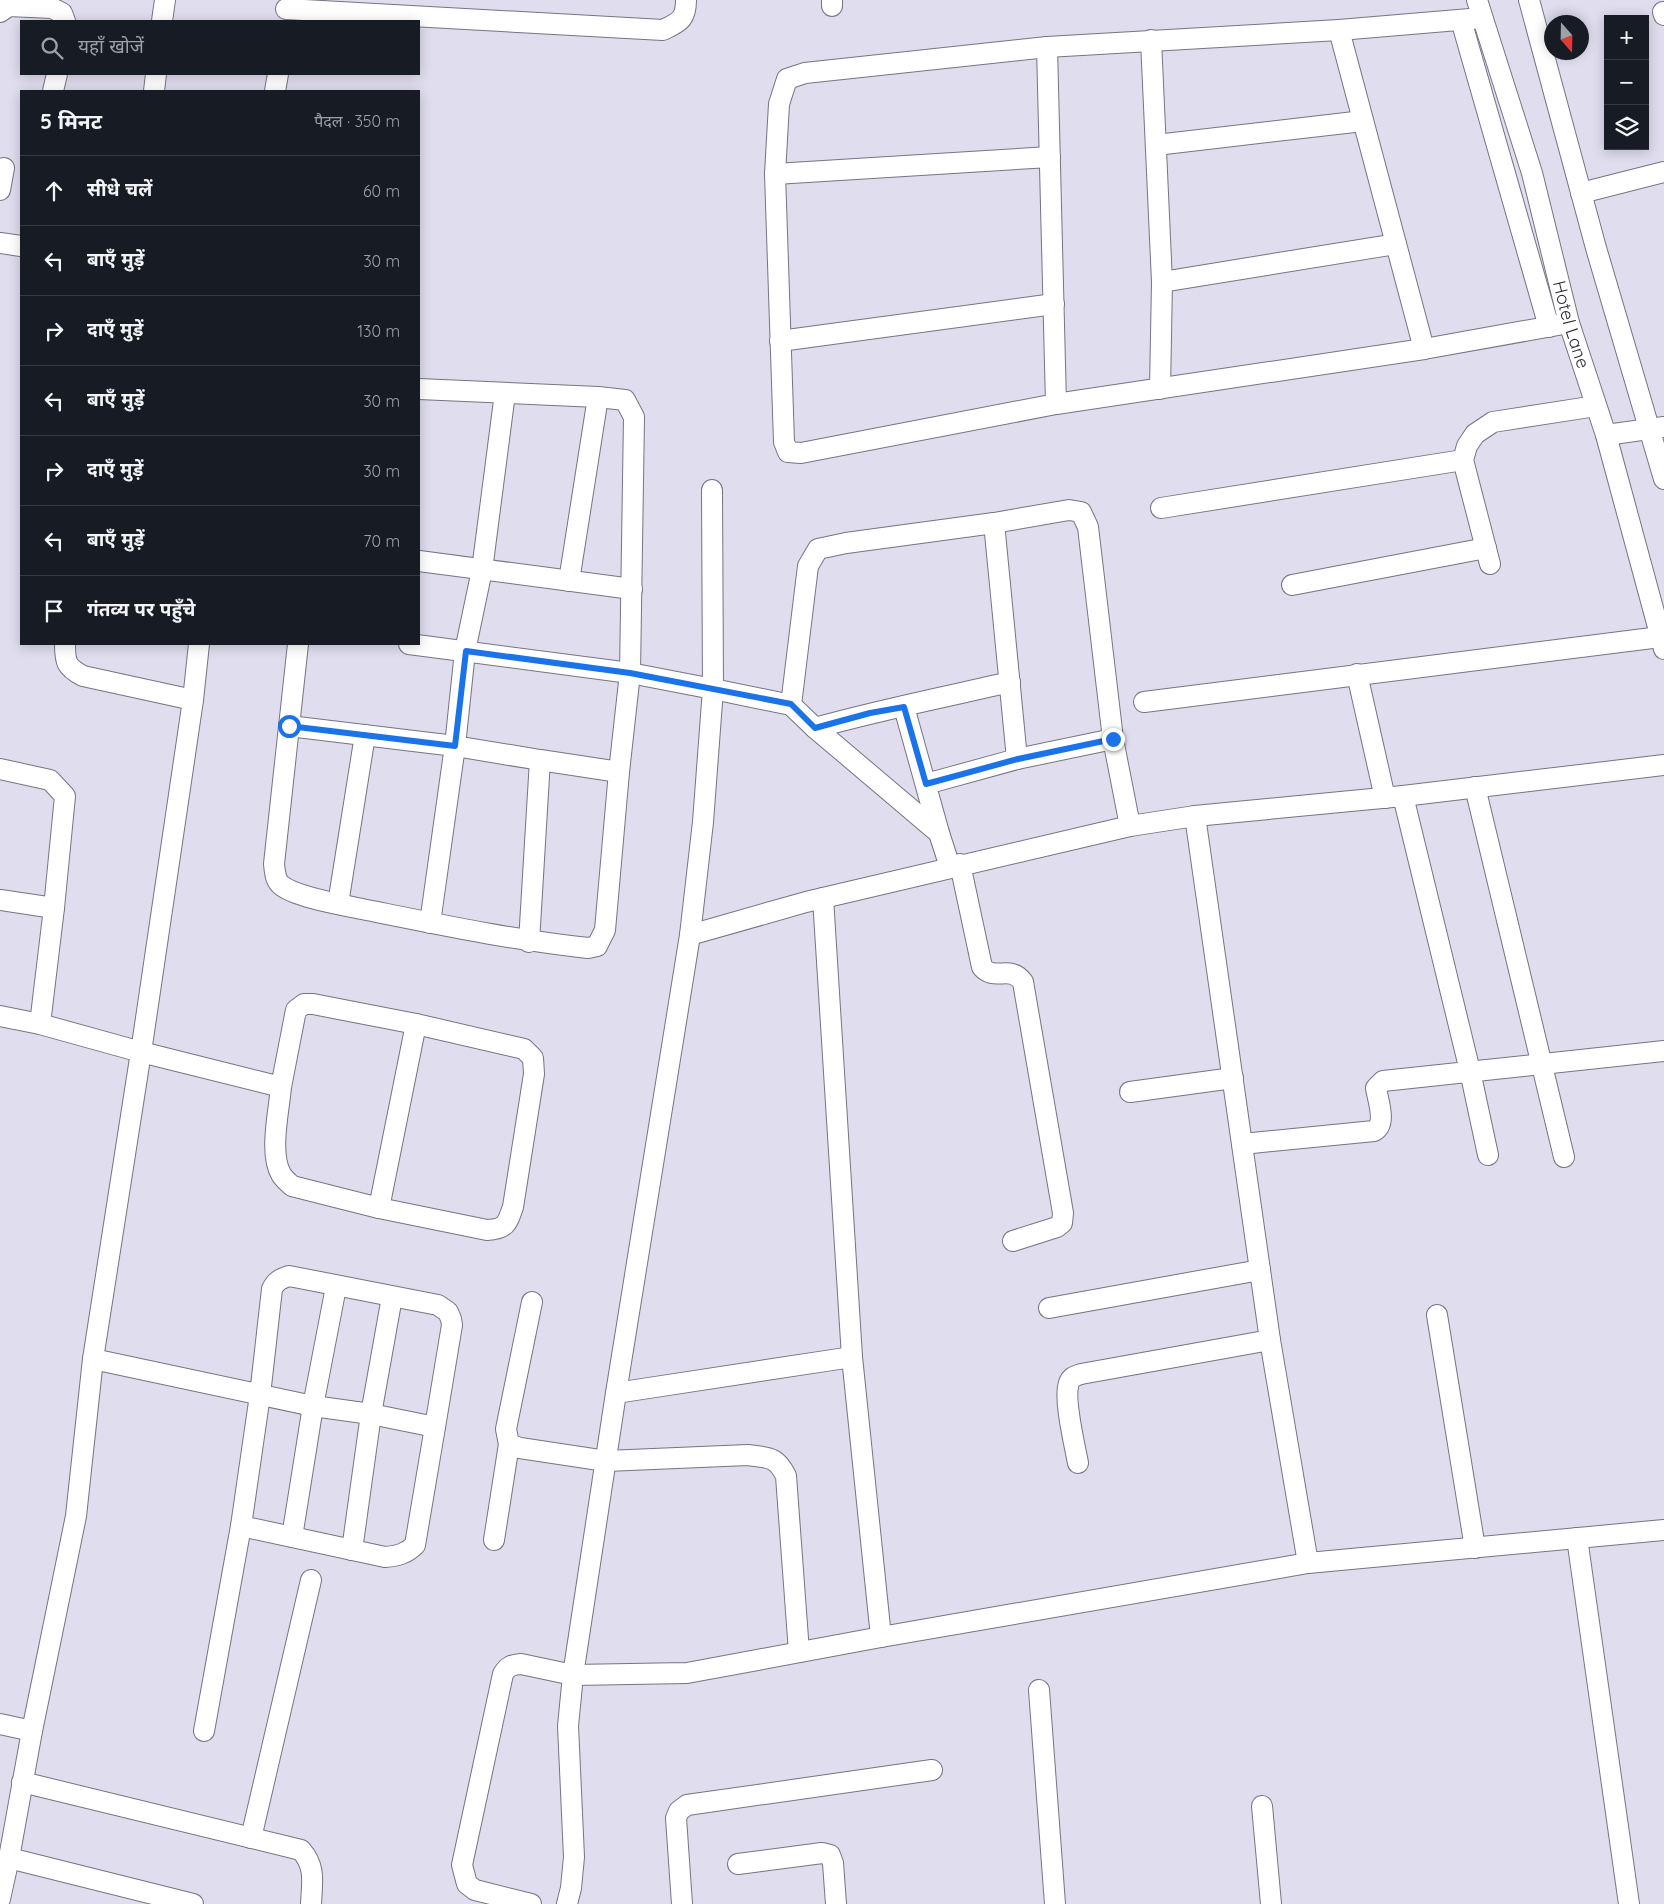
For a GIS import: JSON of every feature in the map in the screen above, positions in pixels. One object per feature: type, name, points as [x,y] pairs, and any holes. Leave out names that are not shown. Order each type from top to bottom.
[{"type":"street","points":[[162,20],[165,0]]},
{"type":"street","points":[[285,10],[663,30],[681,20],[686,9],[686,0]]},
{"type":"street","points":[[1529,0],[1581,192],[1652,429],[1664,479]]},
{"type":"street","points":[[0,12],[9,6],[52,8],[62,13],[65,20]]},
{"type":"street","points":[[1480,9],[1461,20],[1339,30],[1047,47],[805,73],[788,79],[779,104],[775,174],[784,442],[788,452],[801,453],[1056,404],[1424,349],[1569,323]]},
{"type":"street","name":"Hotel Lane","points":[[1480,9],[1532,172],[1569,323],[1596,406],[1613,435],[1662,643]]},
{"type":"street","points":[[1461,20],[1549,327]]},
{"type":"street","points":[[1339,30],[1424,349]]},
{"type":"street","points":[[1151,40],[1162,282],[1160,389]]},
{"type":"street","points":[[1047,47],[1056,404]]},
{"type":"street","points":[[54,90],[57,75]]},
{"type":"street","points":[[154,90],[156,75]]},
{"type":"street","points":[[275,90],[278,75]]},
{"type":"street","points":[[1156,145],[1363,121]]},
{"type":"street","points":[[775,174],[1050,158]]},
{"type":"street","points":[[0,190],[8,168]]},
{"type":"street","points":[[1581,192],[1664,172]]},
{"type":"street","points":[[0,242],[20,246]]},
{"type":"street","points":[[1162,282],[1396,244]]},
{"type":"street","points":[[780,341],[1054,304]]},
{"type":"street","points":[[298,645],[274,864],[275,876],[281,885],[294,892],[338,904],[430,923],[529,942],[588,948],[597,946],[602,937],[606,920],[630,673],[634,417],[625,400],[598,397],[420,389]]},
{"type":"street","points":[[430,923],[455,746],[466,651],[482,570],[505,393]]},
{"type":"street","points":[[569,581],[598,397]]},
{"type":"street","points":[[1292,585],[1488,556],[1463,460],[1467,446],[1475,434],[1493,422],[1596,406]]},
{"type":"street","points":[[1613,435],[1652,429]]},
{"type":"street","points":[[1161,508],[1463,460]]},
{"type":"street","points":[[567,1904],[571,1888],[574,1857],[568,1726],[573,1675],[616,1392],[690,935],[703,822],[713,689],[712,490]]},
{"type":"street","points":[[791,704],[808,566],[818,549],[846,543],[994,523],[1069,510],[1081,512],[1088,527],[1113,739],[1130,826]]},
{"type":"street","points":[[994,523],[1018,759]]},
{"type":"street","points":[[420,561],[632,589]]},
{"type":"street","points":[[1144,702],[1358,674],[1662,643]]},
{"type":"street","points":[[65,645],[65,660],[72,670],[83,676],[193,700]]},
{"type":"street","points":[[1,1893],[76,1516],[93,1359],[141,1052],[193,700],[199,645]]},
{"type":"street","points":[[417,645],[630,673],[791,704],[815,728],[939,833]]},
{"type":"street","points":[[1358,674],[1470,1072],[1488,1155]]},
{"type":"street","points":[[815,728],[870,713],[1010,682]]},
{"type":"street","points":[[904,707],[939,833],[955,866],[982,966],[987,972],[993,974],[1012,972],[1022,982],[1063,1213],[1062,1223],[1057,1227],[1013,1241]]},
{"type":"street","points":[[289,726],[455,746],[619,772]]},
{"type":"street","points":[[338,904],[365,735]]},
{"type":"street","points":[[926,784],[1018,759],[1113,739]]},
{"type":"street","points":[[529,942],[540,760]]},
{"type":"street","points":[[690,935],[823,898],[1130,826],[1195,816],[1394,797],[1664,764]]},
{"type":"street","points":[[0,769],[50,780],[65,796],[40,1024]]},
{"type":"street","points":[[1475,787],[1564,1157]]},
{"type":"street","points":[[1195,816],[1270,1340],[1308,1564]]},
{"type":"street","points":[[823,898],[852,1357],[881,1637]]},
{"type":"street","points":[[0,900],[54,908]]},
{"type":"street","points":[[304,1004],[313,1004],[416,1024],[524,1049],[533,1058],[534,1074],[513,1207],[507,1223],[499,1229],[487,1230],[379,1208],[292,1186],[282,1176],[275,1149],[281,1087],[296,1010],[304,1004]]},
{"type":"street","points":[[0,1016],[40,1024],[141,1052],[281,1087]]},
{"type":"street","points":[[379,1208],[416,1024]]},
{"type":"street","points":[[1242,1144],[1374,1131],[1382,1123],[1376,1088],[1383,1081],[1664,1051]]},
{"type":"street","points":[[1130,1092],[1232,1078]]},
{"type":"street","points":[[1049,1308],[1260,1270]]},
{"type":"street","points":[[204,1731],[241,1526],[260,1395],[272,1289],[275,1282],[289,1276],[336,1287],[438,1305],[448,1312],[451,1319],[450,1341],[415,1545],[409,1551],[398,1556],[385,1557],[241,1526]]},
{"type":"street","points":[[292,1537],[313,1406],[336,1287]]},
{"type":"street","points":[[352,1550],[370,1414],[392,1297]]},
{"type":"street","points":[[494,1540],[509,1444],[506,1429],[532,1302]]},
{"type":"street","points":[[1437,1315],[1475,1548]]},
{"type":"street","points":[[1078,1463],[1067,1397],[1068,1384],[1072,1377],[1270,1340]]},
{"type":"street","points":[[616,1392],[852,1357]]},
{"type":"street","points":[[93,1359],[313,1406],[370,1414],[435,1427]]},
{"type":"street","points":[[509,1444],[520,1448],[606,1461],[748,1455],[771,1458],[780,1465],[786,1476],[799,1652]]},
{"type":"street","points":[[531,1904],[475,1890],[467,1884],[462,1865],[503,1674],[507,1667],[512,1664],[521,1664],[573,1675],[687,1673],[881,1637],[1308,1564],[1664,1530]]},
{"type":"street","points":[[1577,1538],[1629,1904]]},
{"type":"street","points":[[251,1838],[311,1580]]},
{"type":"street","points":[[1039,1690],[1054,1904]]},
{"type":"street","points":[[0,1724],[32,1731]]},
{"type":"street","points":[[682,1904],[676,1818],[679,1811],[687,1805],[932,1770]]},
{"type":"street","points":[[22,1782],[301,1850],[308,1858],[313,1871],[311,1904]]},
{"type":"street","points":[[1262,1806],[1271,1904]]},
{"type":"street","points":[[738,1864],[822,1852],[830,1855],[833,1862],[836,1904]]},
{"type":"street","points":[[9,1858],[193,1904]]},
{"type":"route","points":[[289,726],[455,746],[466,651],[630,673],[791,704],[815,728],[870,713],[904,707],[926,784],[1018,759],[1113,739]]}]
